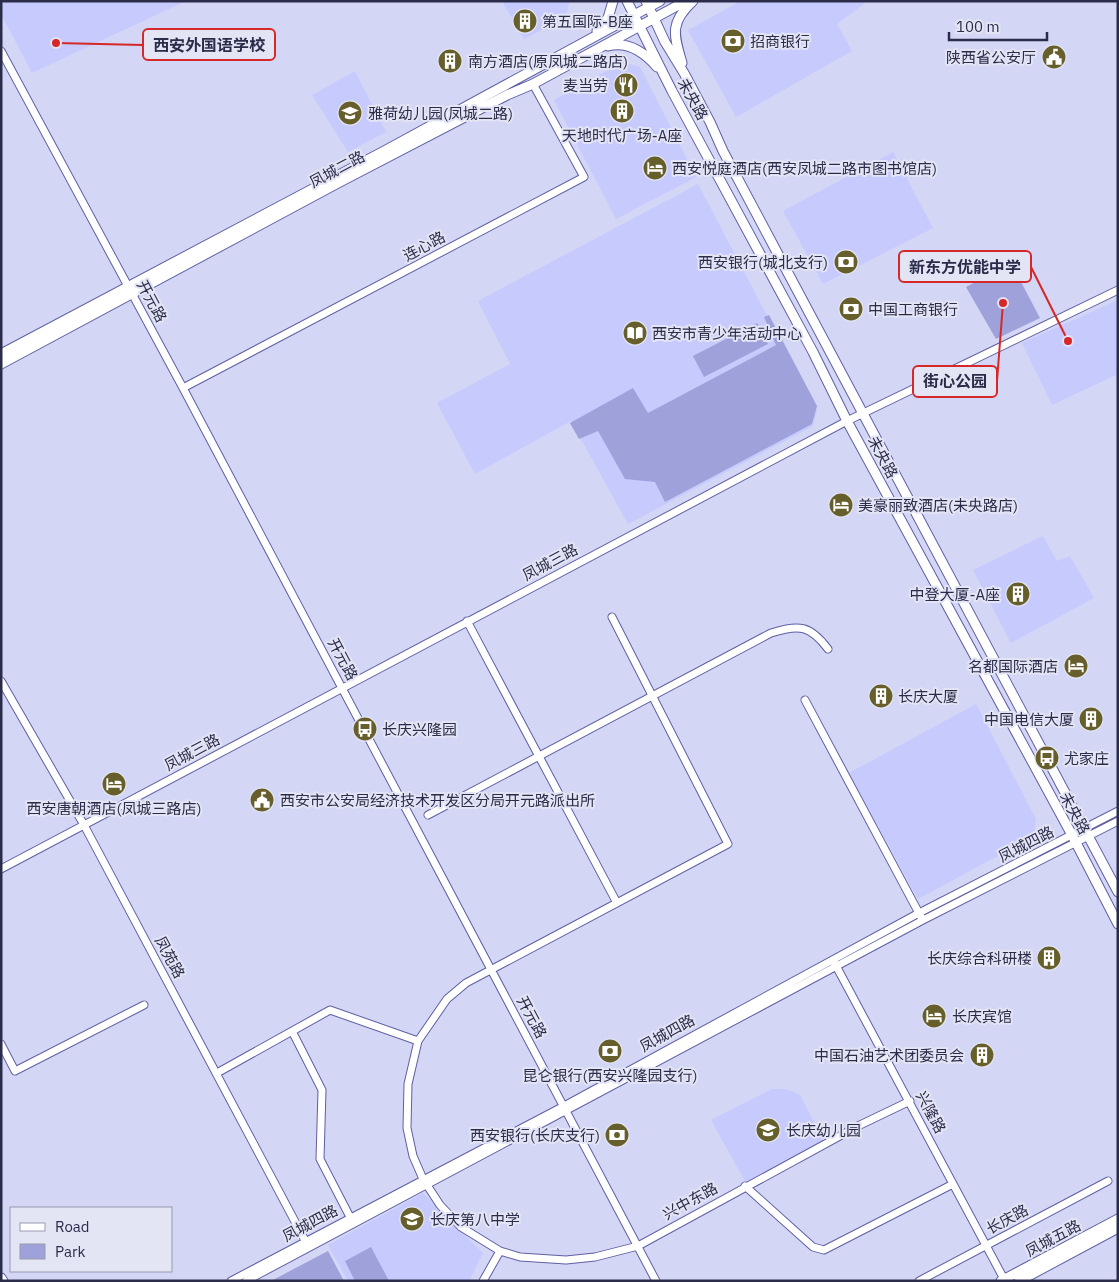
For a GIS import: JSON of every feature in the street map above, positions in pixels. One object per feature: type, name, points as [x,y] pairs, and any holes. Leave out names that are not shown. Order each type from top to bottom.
[{"type":"main road","points":[[578,46],[603,24],[610,12],[613,1]]},
{"type":"main road","name":"未央路","points":[[627,1],[664,75],[813,352],[847,420],[1074,839],[1118,924]]},
{"type":"main road","name":"凤城二路","points":[[1,364],[130,291],[634,15],[647,4],[660,1]]},
{"type":"main road","name":"凤城二路","points":[[1,354],[130,291],[507,95],[533,84],[686,1]]},
{"type":"main road","points":[[684,73],[676,44],[674,28],[681,13],[693,1]]},
{"type":"main road","name":"未央路","points":[[647,4],[664,42],[684,73],[862,413],[1118,892]]},
{"type":"main road","points":[[596,51],[612,45],[623,45],[633,48],[648,57],[664,75]]},
{"type":"main road","name":"凤城五路","points":[[1003,1280],[1118,1219]]},
{"type":"main road","name":"凤城五路","points":[[1024,1280],[1118,1228]]},
{"type":"street","name":"开元路","points":[[1,51],[184,388],[656,1281]]},
{"type":"street","name":"连心路","points":[[184,388],[584,177],[533,84]]},
{"type":"street","name":"凤城三路","points":[[1,869],[847,420],[1118,290]]},
{"type":"street","points":[[217,1073],[330,1010],[418,1041],[447,999],[466,983],[728,844],[612,617]]},
{"type":"street","points":[[467,621],[617,903]]},
{"type":"street","points":[[428,816],[771,633],[790,626],[807,629],[821,640],[828,650]]},
{"type":"street","name":"凤苑路","points":[[1,682],[84,825],[307,1245]]},
{"type":"street","points":[[805,700],[921,916]]},
{"type":"street","name":"凤城四路","points":[[246,1281],[307,1245],[425,1181],[565,1108],[921,916],[1074,839],[1118,811]]},
{"type":"street","name":"凤城四路","points":[[1085,832],[1118,821]]},
{"type":"street","name":"兴隆路","points":[[835,962],[987,1245],[1003,1280]]},
{"type":"street","points":[[1,1044],[15,1071],[144,1004]]},
{"type":"street","points":[[292,1031],[322,1090],[320,1159],[350,1217]]},
{"type":"street","name":"兴中东路","points":[[418,1041],[408,1084],[407,1128],[413,1156],[425,1181],[440,1205],[461,1227],[500,1251],[520,1257],[566,1260],[595,1256],[638,1246],[745,1186],[860,1125],[910,1101]]},
{"type":"street","name":"凤城四路","points":[[231,1281],[307,1245],[350,1217],[425,1181]]},
{"type":"street","name":"长庆路","points":[[919,1281],[1108,1181]]},
{"type":"street","points":[[745,1186],[813,1247],[824,1250],[953,1184]]},
{"type":"street","points":[[483,1281],[500,1251]]},
{"type":"shaded area","points":[[1,1],[186,1],[32,73],[1,14]]},
{"type":"shaded area","points":[[502,1],[570,1],[565,18],[524,39]]},
{"type":"shaded area","points":[[741,1],[868,1],[837,24],[852,51],[736,117],[688,30]]},
{"type":"shaded area","points":[[623,62],[640,67],[696,177],[616,219],[554,100]]},
{"type":"shaded area","name":"雅荷幼儿园(凤城二路)","points":[[355,71],[386,132],[348,152],[312,95]]},
{"type":"shaded area","points":[[893,152],[933,228],[823,284],[783,211]]},
{"type":"shaded area","name":"西安市青少年活动中心","points":[[698,184],[817,411],[813,426],[628,524],[571,421],[475,474],[437,403],[510,364],[478,301]]},
{"type":"shaded area","points":[[1118,300],[1118,374],[1052,405],[1022,343]]},
{"type":"shaded area","points":[[1043,536],[1057,561],[1070,556],[1094,598],[1011,643],[973,570]]},
{"type":"shaded area","points":[[976,704],[1036,819],[1033,837],[918,899],[849,773]]},
{"type":"shaded area","name":"长庆幼儿园","points":[[772,1089],[786,1089],[800,1095],[824,1141],[746,1183],[711,1120]]},
{"type":"shaded area","name":"长庆第八中学","points":[[423,1193],[483,1253],[469,1281],[348,1281],[328,1245]]},
{"type":"green space","points":[[1011,263],[1040,318],[996,339],[966,287]]},
{"type":"green space","points":[[769,315],[817,406],[812,424],[665,502],[655,482],[625,479],[598,431],[579,439],[570,423],[633,388],[648,413],[776,345],[764,317]]},
{"type":"green space","points":[[757,323],[768,344],[704,377],[693,356]]},
{"type":"green space","points":[[371,1247],[389,1281],[355,1281],[345,1261]]},
{"type":"green space","points":[[328,1251],[344,1281],[271,1281]]},
{"type":"place","name":"第五国际-B座","points":[[525,21]]},
{"type":"place","name":"招商银行","points":[[733,41]]},
{"type":"place","name":"西安外国语学校","points":[[56,43]]},
{"type":"place","name":"陕西省公安厅","points":[[1054,57]]},
{"type":"place","name":"南方酒店(原凤城二路店)","points":[[450,61]]},
{"type":"place","name":"麦当劳","points":[[626,85]]},
{"type":"place","name":"天地时代广场-A座","points":[[622,111]]},
{"type":"place","name":"雅荷幼儿园(凤城二路)","points":[[350,113]]},
{"type":"place","name":"西安悦庭酒店(西安凤城二路市图书馆店)","points":[[655,168]]},
{"type":"place","name":"西安银行(城北支行)","points":[[846,262]]},
{"type":"place","name":"街心公园","points":[[1003,303]]},
{"type":"place","name":"中国工商银行","points":[[851,309]]},
{"type":"place","name":"西安市青少年活动中心","points":[[635,333]]},
{"type":"place","name":"新东方优能中学","points":[[1068,341]]},
{"type":"place","name":"美豪丽致酒店(未央路店)","points":[[841,505]]},
{"type":"place","name":"中登大厦-A座","points":[[1018,594]]},
{"type":"place","name":"名都国际酒店","points":[[1076,666]]},
{"type":"place","name":"长庆大厦","points":[[881,696]]},
{"type":"place","name":"中国电信大厦","points":[[1091,719]]},
{"type":"place","name":"长庆兴隆园","points":[[365,729]]},
{"type":"place","name":"尤家庄","points":[[1047,758]]},
{"type":"place","name":"西安唐朝酒店(凤城三路店)","points":[[114,784]]},
{"type":"place","name":"西安市公安局经济技术开发区分局开元路派出所","points":[[262,800]]},
{"type":"place","name":"长庆综合科研楼","points":[[1049,958]]},
{"type":"place","name":"长庆宾馆","points":[[934,1016]]},
{"type":"place","name":"昆仑银行(西安兴隆园支行)","points":[[610,1051]]},
{"type":"place","name":"中国石油艺术团委员会","points":[[982,1055]]},
{"type":"place","name":"长庆幼儿园","points":[[768,1130]]},
{"type":"place","name":"西安银行(长庆支行)","points":[[617,1135]]},
{"type":"place","name":"长庆第八中学","points":[[412,1219]]}]
